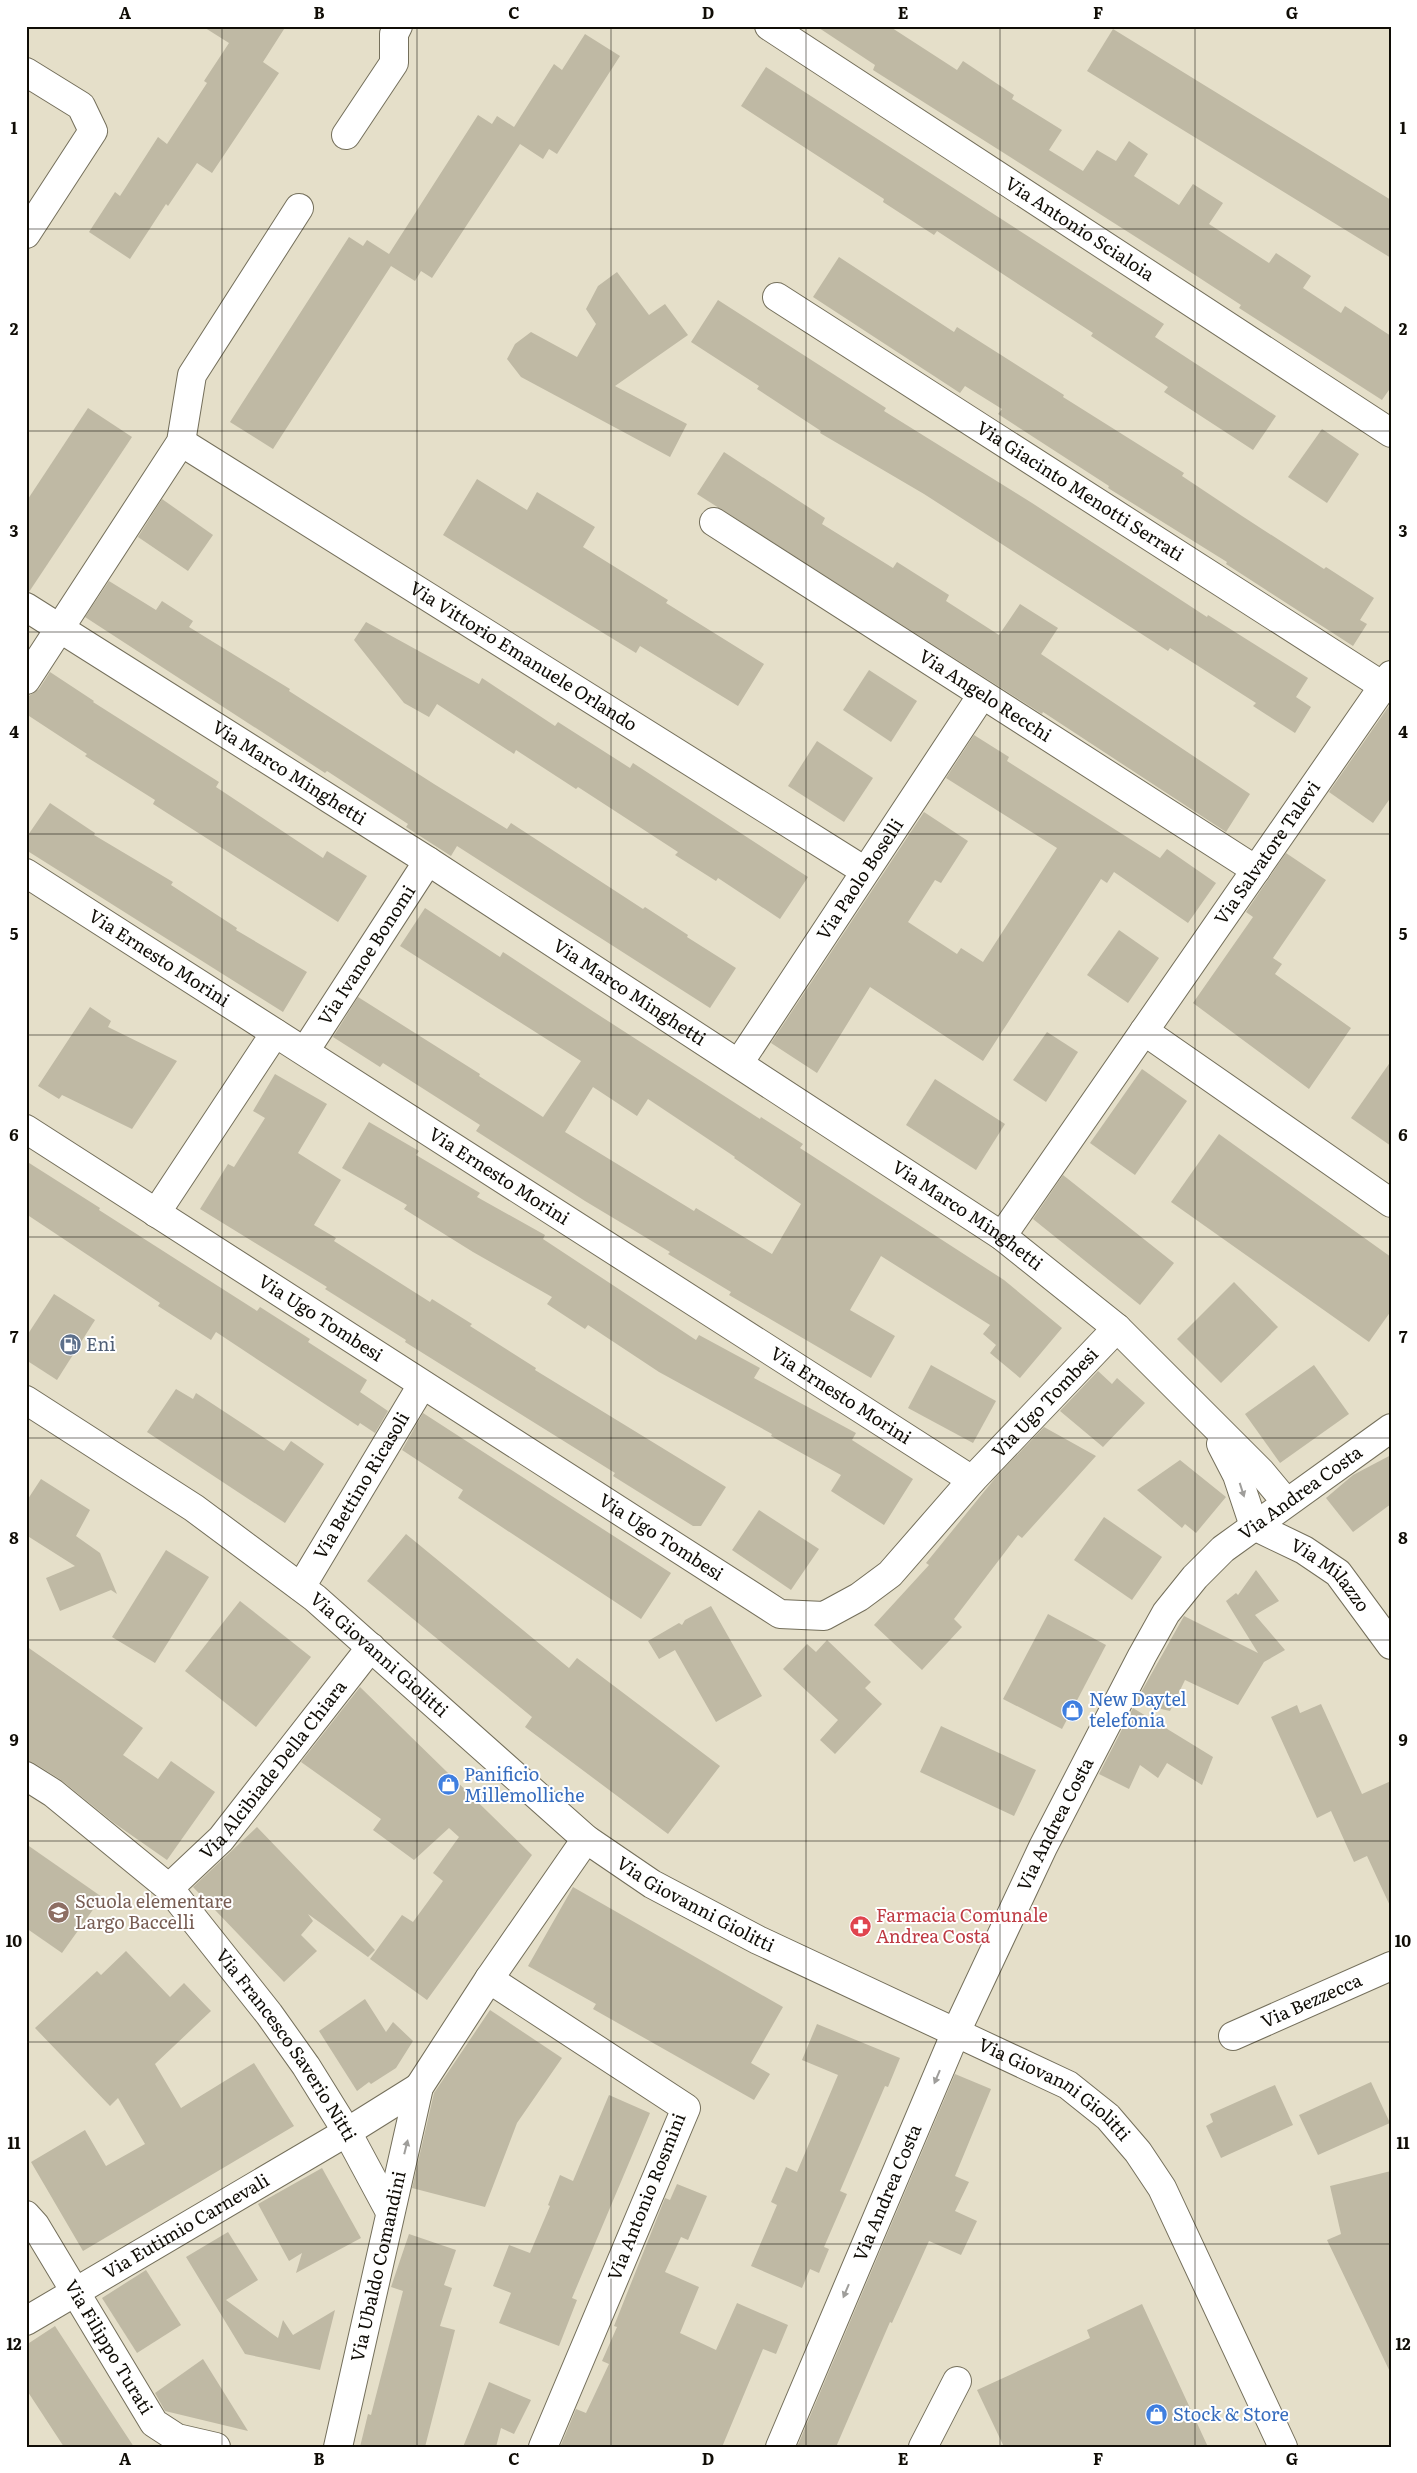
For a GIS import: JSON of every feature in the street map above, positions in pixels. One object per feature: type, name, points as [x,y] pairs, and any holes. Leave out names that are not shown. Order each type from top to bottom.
[{"type":"street","points":[[346,135],[394,63],[394,34],[398,26]]},
{"type":"street","name":"Via Antonio Scialoia","points":[[769,26],[1391,432]]},
{"type":"street","points":[[26,72],[81,106],[93,131],[26,234]]},
{"type":"street","points":[[26,680],[181,442],[192,375],[299,208]]},
{"type":"street","name":"Via Giacinto Menotti Serrati","points":[[777,297],[1387,680]]},
{"type":"street","name":"Via Vittorio Emanuele Orlando","points":[[181,442],[865,871]]},
{"type":"street","name":"Via Angelo Recchi","points":[[714,522],[1256,870]]},
{"type":"street","name":"Via Marco Minghetti","points":[[26,607],[428,861],[1002,1236],[1117,1328],[1260,1472],[1286,1502]]},
{"type":"street","name":"Via Salvatore Talevi","points":[[1002,1236],[1387,680]]},
{"type":"street","name":"Via Paolo Boselli","points":[[739,1063],[982,695]]},
{"type":"street","name":"Via Ivanoe Bonomi","points":[[305,1051],[428,861]]},
{"type":"street","name":"Via Ernesto Morini","points":[[26,872],[972,1480]]},
{"type":"street","points":[[1144,1031],[1391,1203]]},
{"type":"street","points":[[156,1213],[274,1033]]},
{"type":"street","name":"Via Ugo Tombesi","points":[[26,1129],[780,1614],[824,1616],[860,1597],[890,1574],[972,1480],[1117,1328]]},
{"type":"street","name":"Via Bettino Ricasoli","points":[[302,1587],[422,1385]]},
{"type":"street","name":"Via Giovanni Giolitti","points":[[26,1400],[194,1508],[302,1587],[586,1839],[652,1884],[871,1995],[956,2032],[1068,2085],[1108,2117],[1138,2152],[1162,2188],[1283,2447]]},
{"type":"street","name":"Via Marco Minghetti","points":[[1204,1415],[1237,1474],[1254,1526]]},
{"type":"street","name":"Via Andrea Costa","points":[[780,2447],[956,2032],[1069,1795],[1166,1612],[1195,1577],[1224,1549],[1286,1502],[1391,1428]]},
{"type":"street","name":"Via Milazzo","points":[[1254,1526],[1304,1550],[1338,1573],[1391,1646]]},
{"type":"street","name":"Via Alcibiade Della Chiara","points":[[169,1888],[221,1839],[371,1647]]},
{"type":"street","name":"Via Francesco Saverio Nitti","points":[[26,1776],[53,1794],[169,1888],[269,2014],[306,2066],[347,2132],[390,2212]]},
{"type":"street","name":"Via Ubaldo Comandini","points":[[338,2447],[419,2087],[489,1979],[586,1839]]},
{"type":"street","name":"Via Bezzecca","points":[[1233,2036],[1391,1966]]},
{"type":"street","name":"Via Antonio Rosmini","points":[[489,1979],[686,2108],[543,2447]]},
{"type":"street","name":"Via Ubaldo Comandini","points":[[347,2132],[419,2087]]},
{"type":"street","name":"Via Eutimio Carnevali","points":[[26,2321],[347,2132]]},
{"type":"street","name":"Via Filippo Turati","points":[[26,2215],[35,2225],[154,2423],[174,2442],[216,2447]]},
{"type":"street","points":[[923,2447],[957,2381]]},
{"type":"building","points":[[202,26],[286,26],[263,62],[279,73],[212,173],[197,163],[168,206],[166,204],[130,259],[89,232],[115,192],[120,196],[158,137],[167,144],[207,83],[204,81],[229,43]]},
{"type":"building","points":[[816,26],[889,26],[957,70],[963,61],[1014,95],[1012,99],[1062,130],[1049,150],[1083,171],[1097,150],[1116,161],[1129,141],[1148,154],[1134,176],[1179,205],[1193,184],[1223,203],[1209,224],[1269,263],[1276,253],[1311,276],[1303,288],[1341,313],[1345,306],[1391,336],[1391,387],[1382,400],[1239,308],[1241,305],[1169,258],[873,70],[875,65]]},
{"type":"building","points":[[1113,29],[1391,200],[1391,258],[1087,71]]},
{"type":"building","points":[[585,34],[620,56],[557,154],[549,149],[543,159],[520,144],[432,278],[421,271],[415,281],[391,266],[273,449],[230,422],[349,237],[363,246],[367,240],[389,254],[478,115],[492,124],[497,116],[514,127],[554,64],[562,70]]},
{"type":"building","points":[[766,67],[1164,324],[1155,337],[1276,416],[1253,450],[1164,392],[1168,387],[1091,336],[1093,333],[937,231],[934,235],[883,202],[884,199],[741,106]]},
{"type":"building","points":[[839,257],[954,332],[957,327],[1064,395],[1063,397],[1184,473],[1182,476],[1242,516],[1324,569],[1326,567],[1374,598],[1360,620],[1367,624],[1353,646],[1226,564],[1227,562],[1108,488],[1109,486],[998,414],[1002,409],[965,386],[960,393],[813,297]]},
{"type":"building","points":[[617,272],[649,315],[665,304],[688,335],[615,386],[687,424],[670,457],[521,377],[507,359],[515,344],[531,332],[577,357],[596,324],[586,309],[598,286]]},
{"type":"building","points":[[718,300],[886,408],[884,411],[1032,503],[1207,617],[1208,615],[1308,678],[1296,697],[1311,707],[1295,733],[1253,706],[1256,703],[1170,648],[1168,651],[924,494],[820,433],[821,431],[757,389],[759,386],[691,342]]},
{"type":"building","points":[[88,408],[132,437],[29,592],[26,591],[26,502]]},
{"type":"building","points":[[1322,429],[1359,454],[1327,503],[1288,477]]},
{"type":"building","points":[[724,452],[825,518],[822,524],[893,568],[897,562],[949,595],[946,601],[999,635],[1020,604],[1058,628],[1041,654],[1250,794],[1226,832],[1043,712],[1042,714],[697,494]]},
{"type":"building","points":[[477,479],[527,510],[537,492],[595,527],[583,547],[668,600],[666,603],[764,664],[738,706],[640,646],[636,653],[443,535]]},
{"type":"building","points":[[162,499],[213,535],[188,571],[138,537]]},
{"type":"building","points":[[109,581],[156,610],[162,601],[193,621],[189,627],[290,689],[289,691],[434,784],[507,829],[511,823],[643,909],[645,907],[688,935],[687,937],[736,968],[710,1008],[457,846],[451,856],[406,827],[408,824],[327,771],[325,773],[85,617]]},
{"type":"building","points":[[366,622],[479,684],[482,678],[555,726],[558,722],[630,768],[633,763],[808,877],[780,919],[718,878],[716,881],[675,855],[678,852],[578,787],[576,789],[516,750],[514,754],[437,704],[429,717],[404,703],[354,640]]},
{"type":"building","points":[[869,670],[917,701],[891,742],[843,710]]},
{"type":"building","points":[[50,672],[93,702],[219,782],[216,787],[323,858],[327,851],[367,876],[338,922],[153,804],[155,800],[85,756],[87,754],[26,714],[26,698],[39,689]]},
{"type":"building","points":[[1391,703],[1391,797],[1373,823],[1329,792]]},
{"type":"building","points":[[974,735],[1009,757],[1007,761],[1160,858],[1167,849],[1216,883],[1188,923],[1114,872],[1107,883],[1101,879],[983,1061],[870,987],[817,1073],[771,1043],[924,812],[968,841],[941,883],[935,880],[908,922],[957,954],[961,948],[983,962],[1057,848],[946,778]]},
{"type":"building","points":[[817,741],[873,778],[844,822],[788,786]]},
{"type":"building","points":[[50,803],[95,833],[94,835],[173,882],[171,885],[237,928],[236,930],[307,972],[283,1012],[26,850],[26,838]]},
{"type":"building","points":[[1286,853],[1326,880],[1273,958],[1282,964],[1275,974],[1351,1028],[1309,1089],[1193,1003],[1253,917],[1246,912]]},
{"type":"building","points":[[425,908],[500,957],[503,952],[760,1119],[761,1117],[803,1144],[800,1148],[1004,1280],[1062,1328],[1020,1378],[990,1353],[996,1345],[983,1334],[990,1325],[881,1256],[850,1310],[895,1336],[871,1378],[729,1295],[731,1292],[668,1254],[670,1252],[585,1201],[476,1131],[480,1125],[383,1063],[380,1067],[333,1037],[358,997],[480,1074],[479,1076],[543,1117],[581,1061],[400,946]],"holes":[[[593,1087],[637,1116],[648,1099],[801,1204],[772,1254],[696,1208],[694,1211],[565,1132]]]},
{"type":"building","points":[[1119,930],[1159,958],[1128,1003],[1087,975]]},
{"type":"building","points":[[90,1007],[111,1021],[108,1027],[177,1061],[132,1129],[62,1095],[59,1099],[38,1086]]},
{"type":"building","points":[[1047,1032],[1078,1052],[1046,1102],[1013,1080]]},
{"type":"building","points":[[1391,1061],[1391,1146],[1351,1118]]},
{"type":"building","points":[[1142,1069],[1187,1101],[1135,1175],[1090,1143]]},
{"type":"building","points":[[275,1074],[327,1104],[298,1153],[341,1180],[314,1225],[336,1238],[334,1241],[430,1302],[432,1299],[472,1324],[470,1326],[536,1368],[535,1370],[726,1487],[701,1526],[693,1526],[613,1476],[615,1473],[405,1342],[406,1340],[325,1289],[327,1287],[200,1209],[228,1164],[234,1167],[265,1118],[253,1111]]},
{"type":"building","points":[[935,1079],[1005,1124],[976,1170],[906,1125]]},
{"type":"building","points":[[369,1122],[419,1151],[416,1155],[480,1193],[477,1197],[545,1235],[543,1239],[696,1340],[699,1335],[760,1368],[754,1378],[856,1433],[852,1440],[913,1479],[884,1525],[831,1491],[841,1475],[771,1436],[772,1434],[659,1372],[588,1325],[585,1329],[547,1304],[552,1297],[473,1252],[404,1209],[407,1205],[342,1168]]},
{"type":"building","points":[[1219,1134],[1391,1257],[1391,1311],[1369,1342],[1171,1202]]},
{"type":"building","points":[[26,1161],[257,1311],[260,1307],[310,1339],[308,1342],[367,1380],[360,1392],[388,1411],[375,1433],[360,1423],[358,1426],[216,1332],[211,1340],[158,1306],[160,1303],[26,1214]]},
{"type":"building","points":[[1063,1175],[1174,1263],[1140,1305],[1033,1219]]},
{"type":"building","points":[[1234,1282],[1278,1327],[1221,1383],[1177,1339]]},
{"type":"building","points":[[54,1294],[95,1320],[57,1380],[26,1360],[26,1337]]},
{"type":"building","points":[[931,1365],[996,1401],[973,1443],[908,1408]]},
{"type":"building","points":[[1314,1365],[1349,1414],[1280,1463],[1245,1414]]},
{"type":"building","points":[[1098,1371],[1112,1384],[1117,1378],[1145,1403],[1103,1447],[1060,1411]]},
{"type":"building","points":[[176,1389],[193,1399],[196,1393],[284,1451],[291,1441],[324,1464],[285,1523],[147,1432]]},
{"type":"building","points":[[423,1413],[671,1573],[641,1619],[458,1498],[463,1490],[402,1450]]},
{"type":"building","points":[[1044,1427],[1096,1456],[1022,1538],[1018,1535],[954,1619],[962,1627],[922,1670],[874,1625],[929,1565],[926,1563],[996,1477]]},
{"type":"building","points":[[1391,1455],[1391,1504],[1353,1532],[1326,1498],[1353,1475]]},
{"type":"building","points":[[1180,1460],[1226,1497],[1196,1533],[1185,1524],[1182,1528],[1137,1490]]},
{"type":"building","points":[[41,1479],[90,1510],[76,1536],[100,1553],[117,1594],[111,1590],[60,1611],[46,1578],[75,1566],[26,1535],[26,1502]]},
{"type":"building","points":[[759,1510],[819,1549],[791,1590],[732,1550]]},
{"type":"building","points":[[1104,1517],[1162,1557],[1132,1600],[1074,1560]]},
{"type":"building","points":[[406,1534],[569,1668],[577,1658],[720,1766],[668,1834],[525,1727],[532,1717],[367,1581]]},
{"type":"building","points":[[166,1550],[209,1577],[155,1663],[112,1637]]},
{"type":"building","points":[[1256,1570],[1279,1601],[1255,1615],[1285,1650],[1264,1662],[1238,1705],[1185,1680],[1170,1711],[1135,1703],[1184,1616],[1258,1653],[1226,1601],[1236,1593],[1238,1595]]},
{"type":"building","points":[[240,1601],[311,1657],[256,1727],[185,1671]]},
{"type":"building","points":[[711,1606],[762,1696],[716,1722],[675,1650],[659,1659],[648,1641],[679,1623],[682,1625],[685,1620]]},
{"type":"building","points":[[1048,1614],[1106,1645],[1062,1729],[1003,1699]]},
{"type":"building","points":[[827,1640],[871,1682],[865,1688],[882,1704],[835,1754],[820,1740],[838,1720],[783,1669],[807,1644],[816,1652]]},
{"type":"building","points":[[26,1646],[143,1728],[123,1755],[158,1779],[171,1761],[215,1792],[167,1860],[114,1823],[61,1780],[26,1760]]},
{"type":"building","points":[[360,1687],[532,1855],[427,2000],[370,1959],[402,1915],[413,1922],[443,1881],[433,1873],[459,1837],[449,1828],[414,1860],[373,1830],[381,1819],[301,1762]]},
{"type":"building","points":[[1321,1704],[1362,1794],[1391,1781],[1391,1908],[1367,1856],[1354,1862],[1331,1811],[1317,1818],[1271,1717],[1297,1705],[1300,1713]]},
{"type":"building","points":[[1133,1708],[1213,1757],[1202,1785],[1167,1763],[1158,1778],[1140,1765],[1129,1789],[1099,1774]]},
{"type":"building","points":[[941,1726],[1036,1770],[1014,1816],[920,1772]]},
{"type":"building","points":[[257,1827],[375,1950],[368,1957],[308,1914],[313,1921],[301,1935],[317,1951],[284,1982],[193,1887]]},
{"type":"building","name":"Scuola elementare Largo Baccelli","points":[[26,1844],[102,1897],[62,1953],[26,1928]]},
{"type":"building","points":[[573,1887],[783,2007],[751,2063],[770,2074],[754,2100],[593,2009],[596,2004],[528,1966]]},
{"type":"building","points":[[126,1951],[170,1997],[184,1983],[211,2011],[155,2064],[181,2108],[254,2063],[294,2126],[83,2251],[31,2162],[85,2130],[106,2166],[145,2144],[118,2098],[110,2106],[35,2028],[97,1971],[101,1975]]},
{"type":"building","points":[[365,1999],[386,2032],[393,2022],[413,2041],[396,2068],[371,2084],[369,2082],[357,2091],[319,2031]]},
{"type":"building","points":[[490,2010],[562,2058],[517,2123],[485,2207],[412,2188],[434,2093]]},
{"type":"building","points":[[817,2024],[900,2058],[888,2087],[885,2086],[840,2191],[847,2194],[824,2247],[829,2249],[819,2273],[810,2269],[802,2288],[751,2266],[777,2205],[771,2202],[786,2167],[797,2172],[838,2075],[802,2060]]},
{"type":"building","points":[[955,2074],[991,2089],[955,2176],[969,2182],[955,2211],[977,2221],[961,2255],[929,2241],[892,2323],[890,2322],[836,2447],[797,2447]]},
{"type":"building","points":[[1371,2082],[1390,2123],[1318,2155],[1299,2115]]},
{"type":"building","points":[[1275,2085],[1293,2125],[1221,2158],[1206,2126],[1213,2122],[1210,2114]]},
{"type":"building","points":[[609,2095],[650,2113],[572,2298],[577,2300],[559,2346],[499,2323],[511,2293],[493,2286],[509,2245],[530,2253],[550,2206],[548,2205],[560,2175],[573,2181]]},
{"type":"building","points":[[322,2168],[361,2238],[296,2273],[302,2253],[289,2261],[258,2204]]},
{"type":"building","points":[[1391,2171],[1391,2374],[1327,2240],[1341,2234],[1330,2186]]},
{"type":"building","points":[[677,2184],[707,2196],[688,2240],[681,2237],[665,2272],[699,2287],[680,2333],[716,2350],[737,2303],[788,2325],[776,2354],[763,2349],[722,2447],[560,2447],[576,2409],[586,2413],[609,2364],[602,2361],[617,2327],[614,2326],[665,2198],[670,2200]]},
{"type":"building","points":[[228,2232],[258,2280],[226,2300],[278,2338],[283,2320],[293,2335],[335,2310],[320,2370],[245,2354],[186,2257]]},
{"type":"building","points":[[409,2234],[456,2250],[444,2285],[452,2288],[440,2326],[455,2330],[425,2447],[360,2447],[368,2414],[371,2415],[403,2291],[391,2287]]},
{"type":"building","points":[[146,2270],[181,2325],[137,2353],[102,2298]]},
{"type":"building","points":[[1142,2304],[1208,2447],[1004,2447],[977,2390],[1090,2338],[1087,2330]]},
{"type":"building","points":[[55,2326],[134,2447],[64,2447],[26,2389],[26,2345]]},
{"type":"building","points":[[203,2359],[248,2431],[165,2411],[155,2393]]},
{"type":"building","points":[[489,2382],[531,2400],[514,2434],[501,2428],[496,2447],[463,2447]]},
{"type":"place","name":"Eni","points":[[70,1345]]},
{"type":"place","name":"New Daytel telefonia","points":[[1073,1710]]},
{"type":"place","name":"Panificio Millemolliche","points":[[448,1785]]},
{"type":"place","name":"Scuola elementare Largo Baccelli","points":[[59,1912]]},
{"type":"place","name":"Farmacia Comunale Andrea Costa","points":[[860,1926]]},
{"type":"place","name":"Stock & Store","points":[[1157,2415]]}]
